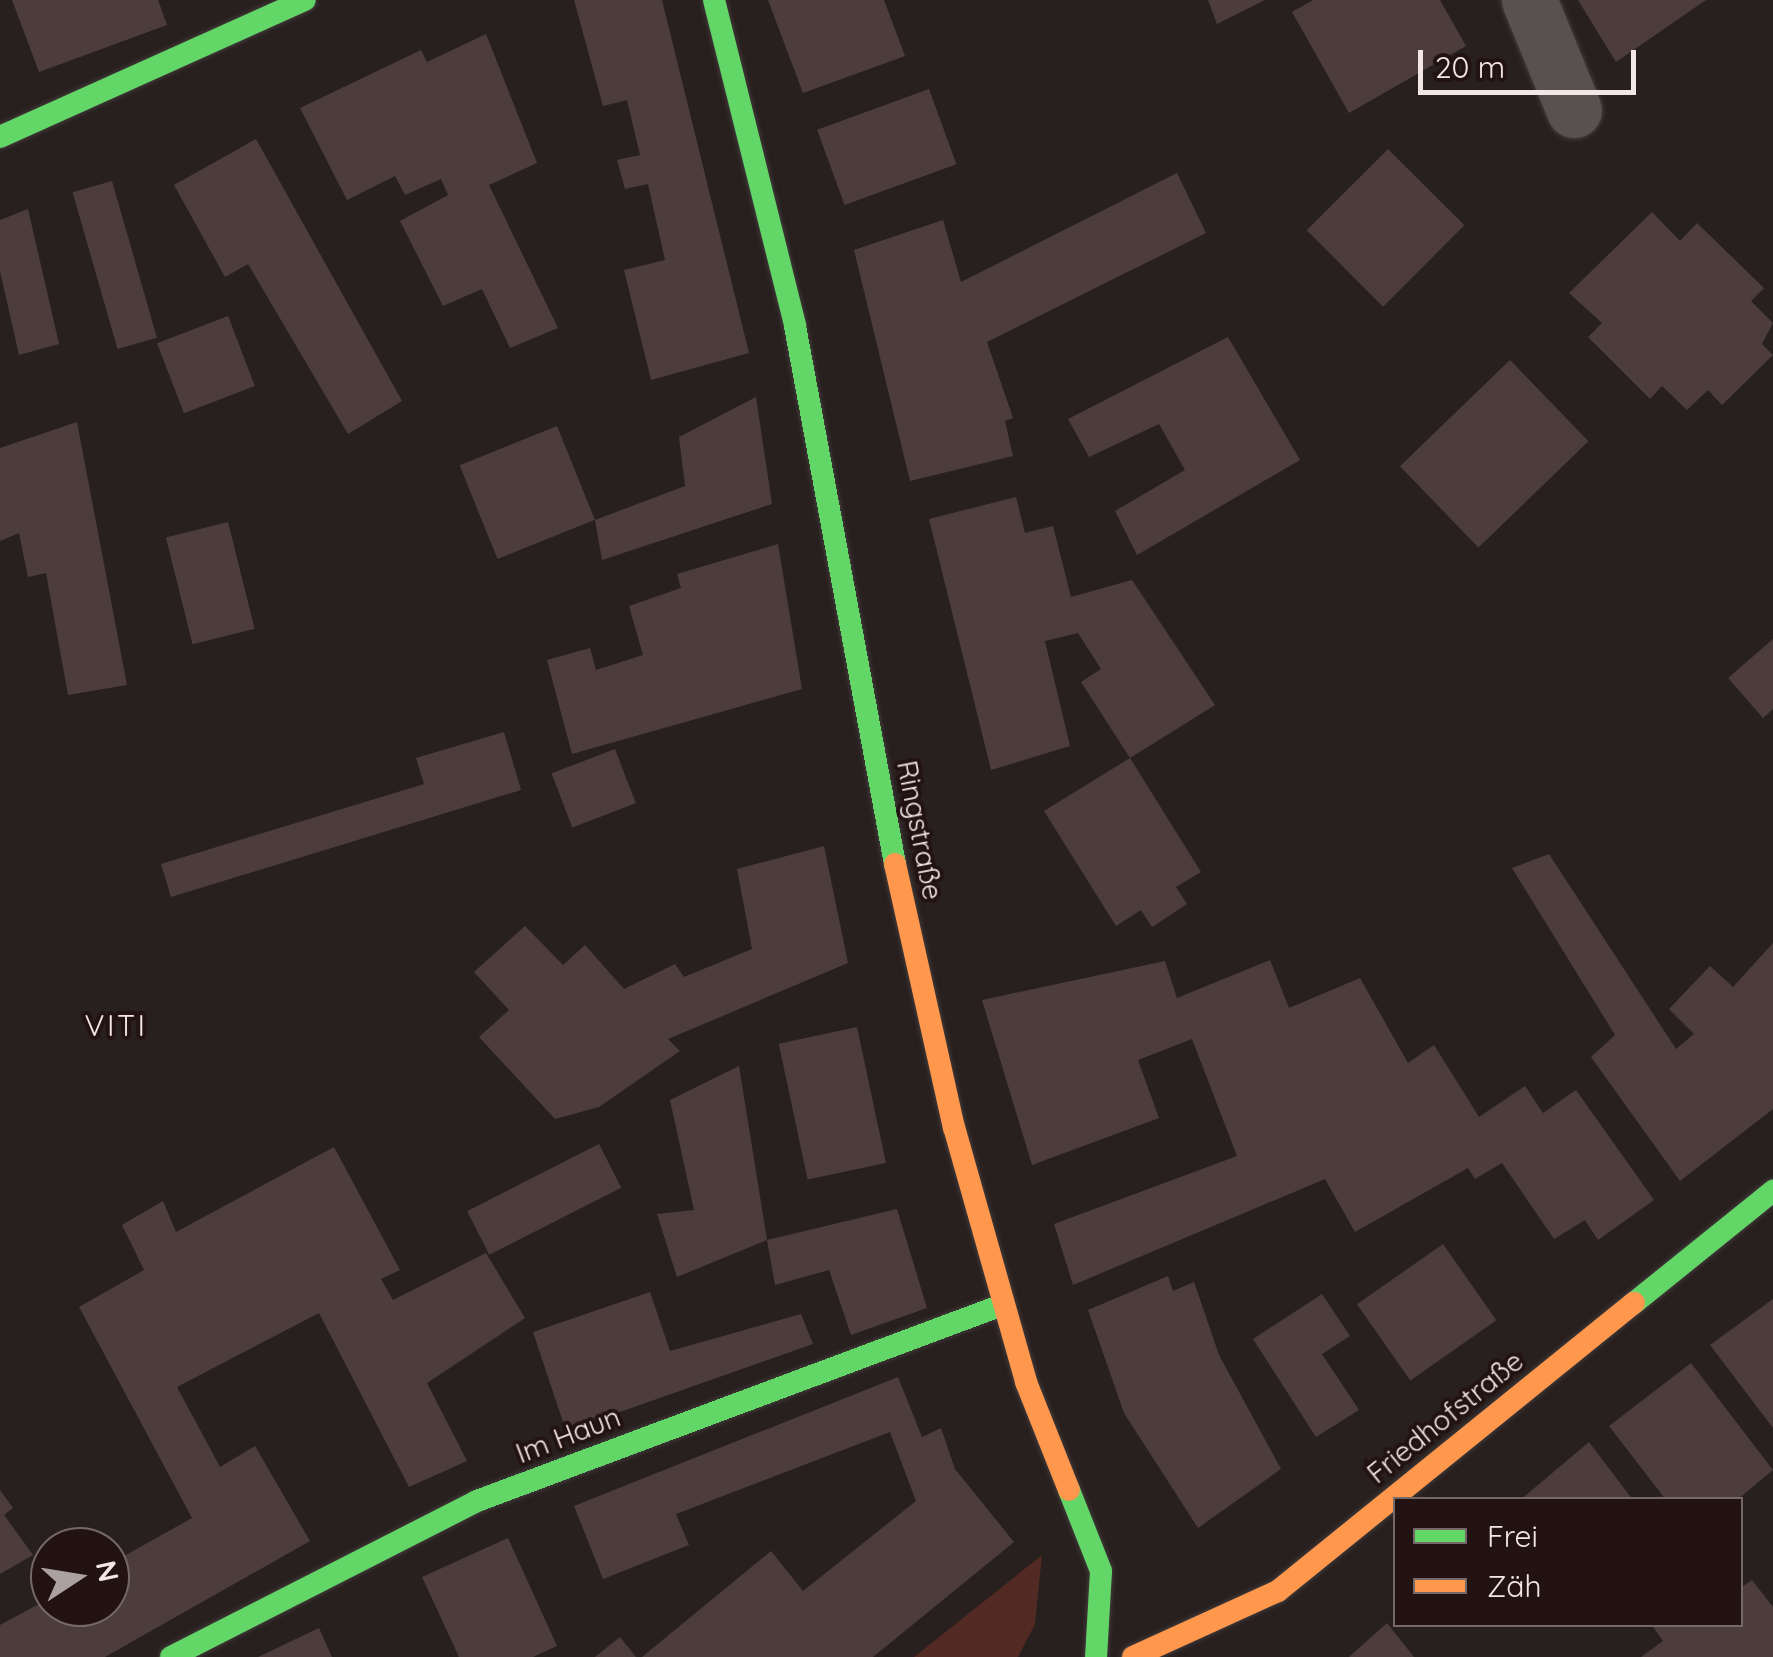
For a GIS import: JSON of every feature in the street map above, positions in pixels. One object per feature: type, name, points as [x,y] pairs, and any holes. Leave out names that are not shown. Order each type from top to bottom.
[{"type":"street","points":[[0,136],[305,0]]},
{"type":"street","name":"Ringstraße","points":[[714,0],[824,462],[917,973],[1002,1305],[1101,1571],[1096,1657]]},
{"type":"street","points":[[1528,0],[1574,110]]},
{"type":"street","name":"Friedhofstraße","points":[[1394,1497],[1773,1191]]},
{"type":"street","name":"Im Haun","points":[[171,1657],[477,1501],[1002,1305]]},
{"type":"street","name":"Friedhofstraße","points":[[1134,1657],[1278,1591],[1393,1498]]},
{"type":"shaded area","points":[[1042,1555],[1035,1624],[1018,1657],[914,1657]]},
{"type":"building","points":[[12,0],[158,0],[167,25],[39,72]]},
{"type":"building","points":[[574,0],[662,0],[749,353],[651,380],[624,270],[665,260],[648,184],[625,189],[617,160],[640,155],[627,100],[603,106]]},
{"type":"building","points":[[768,0],[884,0],[905,56],[803,93]]},
{"type":"building","points":[[1208,0],[1265,0],[1217,24]]},
{"type":"building","points":[[1313,0],[1440,0],[1466,46],[1349,113],[1292,12]]},
{"type":"building","points":[[1578,0],[1706,0],[1616,62]]},
{"type":"building","points":[[486,34],[537,163],[489,185],[558,328],[510,348],[482,289],[443,306],[400,221],[448,195],[441,179],[405,195],[395,176],[347,200],[300,108],[421,50],[427,62]]},
{"type":"building","points":[[929,89],[956,164],[845,205],[817,130]]},
{"type":"building","points":[[256,139],[402,401],[348,434],[248,264],[225,277],[174,185]]},
{"type":"building","points":[[1388,149],[1464,225],[1383,307],[1307,230]]},
{"type":"building","points":[[1177,173],[1206,233],[987,342],[1013,418],[1005,421],[1013,456],[910,481],[854,250],[943,220],[961,282]]},
{"type":"building","points":[[112,181],[157,338],[118,349],[73,192]]},
{"type":"building","points":[[28,209],[59,344],[19,355],[0,271],[0,220]]},
{"type":"building","points":[[1652,212],[1680,241],[1697,223],[1764,288],[1751,301],[1773,323],[1762,344],[1773,355],[1722,405],[1708,390],[1687,410],[1662,386],[1650,399],[1588,337],[1602,323],[1569,293]]},
{"type":"building","points":[[228,316],[255,386],[184,413],[157,343]]},
{"type":"building","points":[[1228,337],[1300,460],[1137,555],[1115,511],[1185,470],[1159,424],[1089,457],[1068,419]]},
{"type":"building","points":[[1510,360],[1588,441],[1478,548],[1400,466]]},
{"type":"building","points":[[756,397],[772,504],[602,560],[595,520],[685,486],[679,437]]},
{"type":"building","points":[[77,422],[127,685],[68,695],[46,573],[28,577],[19,533],[0,541],[0,448]]},
{"type":"building","points":[[557,426],[595,520],[497,559],[460,465]]},
{"type":"building","points":[[1016,497],[1025,533],[1053,526],[1071,597],[1132,580],[1215,705],[1130,758],[1081,682],[1101,669],[1078,633],[1045,641],[1070,746],[991,770],[929,519]]},
{"type":"building","points":[[228,522],[255,629],[193,644],[166,537]]},
{"type":"building","points":[[778,544],[802,689],[572,754],[547,660],[590,648],[596,670],[643,655],[629,606],[681,588],[677,574]]},
{"type":"building","points":[[1773,639],[1773,709],[1763,718],[1728,678]]},
{"type":"building","points":[[504,732],[521,790],[171,897],[161,864],[424,784],[416,758]]},
{"type":"building","points":[[615,749],[636,803],[572,828],[552,773]]},
{"type":"building","points":[[1130,758],[1201,872],[1176,887],[1187,904],[1152,927],[1141,910],[1116,926],[1044,811]]},
{"type":"building","points":[[824,846],[848,963],[668,1039],[680,1051],[599,1107],[555,1119],[479,1037],[509,1010],[474,972],[525,926],[563,965],[585,945],[624,989],[675,964],[684,977],[752,949],[737,869]]},
{"type":"building","points":[[1549,854],[1676,1049],[1694,1034],[1669,1009],[1710,966],[1733,987],[1773,943],[1773,1109],[1680,1181],[1591,1057],[1615,1035],[1512,868]]},
{"type":"building","points":[[1270,960],[1289,1008],[1360,978],[1408,1063],[1434,1045],[1479,1117],[1525,1086],[1543,1113],[1576,1090],[1654,1200],[1598,1240],[1585,1220],[1554,1239],[1502,1163],[1475,1179],[1468,1168],[1355,1232],[1325,1179],[1073,1285],[1054,1224],[1237,1156],[1192,1039],[1138,1060],[1159,1118],[1032,1165],[982,1000],[1165,961],[1177,998]]},
{"type":"building","points":[[857,1027],[886,1163],[808,1180],[779,1044]]},
{"type":"building","points":[[739,1066],[767,1240],[677,1277],[657,1214],[694,1210],[670,1100]]},
{"type":"building","points":[[599,1144],[621,1188],[489,1255],[467,1211]]},
{"type":"building","points":[[334,1147],[400,1270],[381,1279],[393,1300],[486,1253],[525,1318],[427,1383],[467,1461],[409,1487],[319,1313],[177,1387],[220,1467],[255,1446],[310,1541],[105,1657],[0,1657],[0,1625],[30,1609],[30,1627],[130,1627],[130,1553],[192,1518],[79,1307],[144,1270],[122,1225],[163,1201],[176,1232]]},
{"type":"building","points":[[897,1209],[927,1308],[851,1335],[829,1270],[775,1285],[767,1240]]},
{"type":"building","points":[[1443,1244],[1496,1320],[1410,1380],[1357,1304]]},
{"type":"building","points":[[1168,1276],[1173,1291],[1194,1282],[1219,1355],[1281,1469],[1198,1528],[1124,1413],[1088,1310]]},
{"type":"building","points":[[650,1292],[670,1351],[801,1314],[813,1344],[566,1431],[533,1332]]},
{"type":"building","points":[[1322,1294],[1350,1336],[1322,1354],[1359,1410],[1316,1437],[1253,1339]]},
{"type":"building","points":[[1773,1299],[1773,1428],[1710,1345]]},
{"type":"building","points":[[1691,1363],[1773,1470],[1741,1497],[1664,1497],[1609,1426]]},
{"type":"building","points":[[898,1377],[922,1437],[941,1428],[955,1469],[1014,1542],[873,1657],[642,1657],[771,1551],[803,1591],[916,1501],[890,1432],[676,1514],[689,1545],[603,1579],[574,1506]]},
{"type":"building","points":[[1589,1442],[1631,1497],[1524,1497]]},
{"type":"building","points":[[0,1490],[13,1508],[4,1515],[30,1551],[30,1557],[0,1574]]},
{"type":"building","points":[[508,1538],[557,1646],[533,1657],[459,1657],[422,1577]]},
{"type":"building","points":[[1752,1580],[1773,1607],[1773,1657],[1641,1657],[1663,1641],[1653,1627],[1743,1627],[1743,1586]]},
{"type":"building","points":[[1387,1623],[1414,1657],[1349,1657]]},
{"type":"building","points":[[319,1628],[332,1657],[258,1657]]},
{"type":"building","points":[[620,1637],[636,1657],[595,1657]]},
{"type":"traffic: fast","points":[[0,137],[305,0]]},
{"type":"traffic: fast","points":[[714,0],[795,326],[895,864]]},
{"type":"traffic: fast","points":[[1634,1303],[1773,1191]]},
{"type":"traffic: fast","points":[[171,1657],[477,1501],[1002,1305]]},
{"type":"traffic: fast","points":[[1069,1490],[1101,1571],[1096,1657]]},
{"type":"traffic: slow","points":[[895,864],[954,1127],[1026,1382],[1069,1490]]},
{"type":"traffic: slow","points":[[1394,1497],[1634,1303]]},
{"type":"traffic: slow","points":[[1133,1657],[1278,1591],[1393,1498]]},
{"type":"district","name":"VITI","points":[[116,1025]]}]
